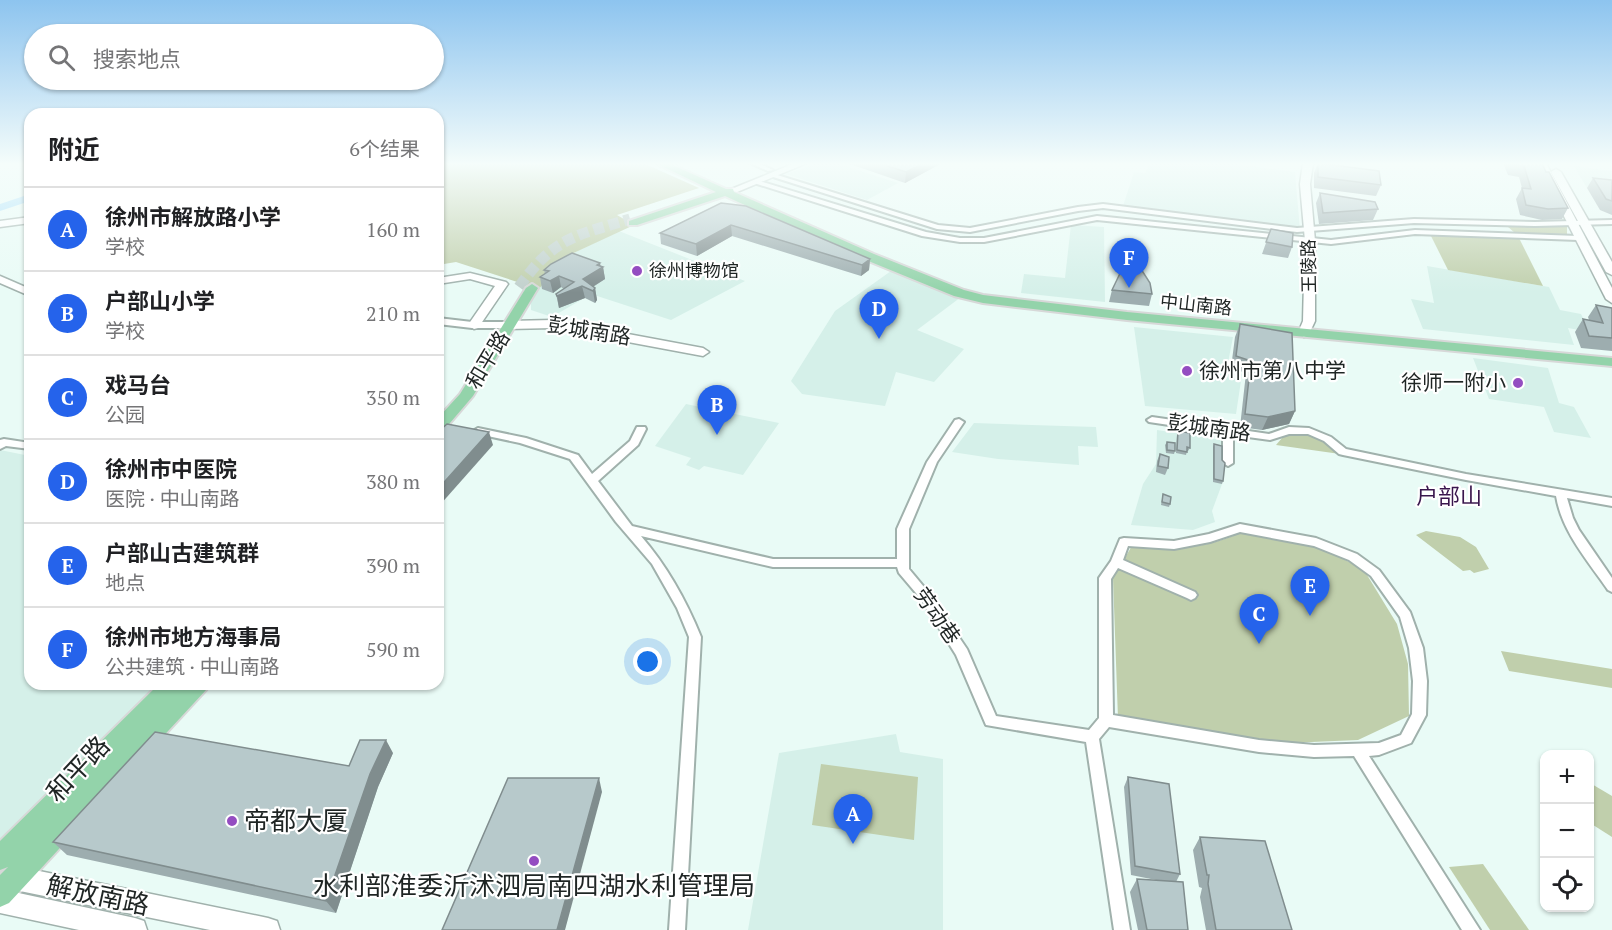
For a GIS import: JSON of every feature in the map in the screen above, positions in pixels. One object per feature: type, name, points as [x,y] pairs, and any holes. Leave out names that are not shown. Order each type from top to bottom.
[{"type":"main road","points":[[632,221],[676,206]]},
{"type":"main road","name":"中山南路","points":[[763,206],[929,281],[983,299],[1612,362]]},
{"type":"main road","name":"王陵路","points":[[1305,331],[1309,321],[1310,235],[1307,206]]},
{"type":"main road","points":[[1562,206],[1612,299]]},
{"type":"main road","points":[[1575,206],[1612,272]]},
{"type":"main road","points":[[0,224],[24,221]]},
{"type":"main road","points":[[444,280],[470,276],[502,284],[474,325]]},
{"type":"main road","points":[[0,279],[24,290]]},
{"type":"main road","name":"和平路","points":[[444,418],[466,396],[526,287]]},
{"type":"main road","name":"彭城南路","points":[[504,325],[553,324],[703,352]]},
{"type":"main road","name":"中山南路","points":[[1305,331],[1612,356]]},
{"type":"main road","name":"和平路","points":[[4,876],[168,690]]},
{"type":"main road","name":"和平路","points":[[4,876],[192,690]]},
{"type":"main road","name":"解放南路","points":[[4,876],[268,930]]},
{"type":"main road","name":"解放南路","points":[[0,901],[135,930]]},
{"type":"street","points":[[835,206],[925,234],[960,240],[984,240],[1097,218],[1310,235],[1414,221],[1571,224],[1612,222]]},
{"type":"street","points":[[877,206],[947,229],[970,230],[1100,206]]},
{"type":"street","points":[[1106,206],[1297,230],[1331,242],[1415,232],[1578,238]]},
{"type":"street","name":"彭城南路","points":[[444,322],[504,325]]},
{"type":"street","name":"彭城南路","points":[[1152,420],[1270,437],[1280,431],[1303,430],[1329,440],[1342,452],[1612,502]]},
{"type":"street","name":"劳动巷","points":[[959,422],[932,462],[903,529],[903,570],[925,596],[962,653],[991,721],[1092,737]]},
{"type":"street","points":[[444,424],[522,440],[574,457],[656,561],[683,608],[695,637],[676,930]]},
{"type":"street","points":[[591,481],[634,443],[641,429]]},
{"type":"street","points":[[1228,431],[1228,463]]},
{"type":"street","points":[[0,446],[4,442],[24,445]]},
{"type":"street","points":[[1561,493],[1562,503],[1572,528],[1612,587]]},
{"type":"street","points":[[628,528],[772,563],[904,563]]},
{"type":"street","points":[[1106,720],[1259,746],[1314,751],[1379,749],[1406,739],[1419,716],[1420,681],[1416,648],[1406,615],[1375,573],[1353,557],[1316,542],[1240,528],[1174,546],[1124,542],[1116,562],[1105,578],[1106,720],[1092,737],[1122,930]]},
{"type":"street","points":[[1116,562],[1191,595]]},
{"type":"street","points":[[1357,749],[1472,930]]},
{"type":"shaded area","points":[[1126,206],[1298,206],[1300,230]]},
{"type":"shaded area","points":[[1071,225],[1104,227],[1105,302],[1021,293],[1024,274],[1065,278]]},
{"type":"shaded area","name":"徐州博物馆","points":[[619,231],[745,281],[671,320],[591,294],[552,317],[531,310],[531,299],[565,257]]},
{"type":"shaded area","points":[[1427,266],[1549,287],[1560,310],[1581,314],[1590,332],[1568,328],[1574,345],[1423,329],[1411,299],[1434,303]]},
{"type":"shaded area","points":[[891,271],[961,297],[917,330],[964,349],[934,382],[896,372],[885,406],[802,394],[791,381],[835,311]]},
{"type":"shaded area","name":"徐州市第八中学","points":[[1134,327],[1233,337],[1227,368],[1242,374],[1236,414],[1145,406]]},
{"type":"shaded area","name":"徐师一附小","points":[[1473,358],[1548,368],[1559,403],[1574,407],[1591,438],[1554,432],[1544,407],[1489,399]]},
{"type":"shaded area","points":[[686,404],[779,423],[743,475],[704,466],[699,470],[686,465],[691,458],[655,446]]},
{"type":"shaded area","points":[[974,423],[1096,427],[1098,447],[1078,446],[1079,465],[998,459],[952,452]]},
{"type":"shaded area","points":[[1157,430],[1222,440],[1224,457],[1222,484],[1212,511],[1215,522],[1193,530],[1131,525],[1143,484],[1156,464]]},
{"type":"shaded area","points":[[0,450],[24,455],[24,690],[156,690],[8,840],[0,839]]},
{"type":"shaded area","points":[[896,734],[900,752],[943,759],[943,930],[748,930],[779,753]]},
{"type":"green space","points":[[444,206],[643,206],[617,215],[634,225],[565,257],[539,289],[456,262],[444,264]]},
{"type":"green space","points":[[1507,226],[1567,226],[1567,234],[1515,233]]},
{"type":"green space","points":[[1431,236],[1519,238],[1543,286],[1448,270]]},
{"type":"green space","points":[[1291,433],[1318,438],[1340,454],[1276,445]]},
{"type":"green space","points":[[1426,531],[1460,537],[1476,547],[1489,569],[1474,573],[1470,570],[1463,571],[1416,535]]},
{"type":"green space","points":[[1240,533],[1296,542],[1332,553],[1364,570],[1397,624],[1408,664],[1409,716],[1358,740],[1288,743],[1230,738],[1118,719],[1113,578],[1133,544],[1175,548],[1200,546]]},
{"type":"green space","points":[[1501,651],[1612,669],[1612,688],[1509,671]]},
{"type":"green space","points":[[821,764],[918,777],[914,840],[812,825]]},
{"type":"green space","points":[[1594,785],[1612,796],[1612,837],[1594,826]]},
{"type":"green space","points":[[1483,864],[1529,930],[1490,930],[1449,867]]},
{"type":"building","points":[[714,206],[747,206],[870,259],[862,265],[731,225],[696,244],[660,233]]},
{"type":"building","points":[[1322,206],[1377,206],[1378,209],[1323,213]]},
{"type":"building","points":[[1534,206],[1568,208],[1548,209]]},
{"type":"building","points":[[1271,229],[1293,233],[1292,247],[1266,242]]},
{"type":"building","points":[[572,253],[600,263],[597,265],[603,267],[583,279],[595,288],[593,291],[582,286],[557,296],[556,294],[574,282],[559,276],[550,281],[540,277],[549,271],[544,270],[551,264]]},
{"type":"building","points":[[1124,265],[1141,269],[1150,283],[1152,294],[1112,290]]},
{"type":"building","points":[[1596,305],[1612,308],[1612,338],[1589,336],[1583,319],[1603,323]]},
{"type":"building","points":[[1240,324],[1292,333],[1295,411],[1268,417],[1245,414],[1251,361],[1236,356]]},
{"type":"building","points":[[447,424],[489,432],[444,482],[444,427]]},
{"type":"building","points":[[1178,431],[1190,433],[1190,448],[1187,447],[1187,452],[1177,450]]},
{"type":"building","points":[[1167,442],[1175,443],[1175,451],[1167,450]]},
{"type":"building","points":[[1214,444],[1222,446],[1222,460],[1225,463],[1223,481],[1214,479]]},
{"type":"building","points":[[1160,454],[1169,457],[1168,468],[1158,466]]},
{"type":"building","points":[[1163,494],[1171,497],[1170,504],[1162,502]]},
{"type":"building","name":"帝都大厦","points":[[155,732],[349,766],[360,740],[386,740],[370,774],[326,901],[53,842]]},
{"type":"building","points":[[1128,777],[1169,784],[1180,874],[1135,866]]},
{"type":"building","name":"水利部淮委沂沭泗局南四湖水利管理局","points":[[508,778],[599,778],[557,930],[442,930]]},
{"type":"building","points":[[1200,837],[1265,841],[1292,930],[1216,930],[1208,884],[1209,875],[1207,875]]},
{"type":"building","points":[[1137,879],[1183,882],[1188,930],[1147,930]]},
{"type":"waterway","points":[[0,208],[4,206]]},
{"type":"tunnel","points":[[519,287],[543,258],[555,248],[580,235],[630,219]]},
{"type":"place","name":"徐州博物馆","points":[[637,271]]},
{"type":"place","name":"徐州市地方海事局","points":[[1129,288]]},
{"type":"place","name":"徐州市中医院","points":[[879,339]]},
{"type":"place","name":"徐州市第八中学","points":[[1187,371]]},
{"type":"place","name":"徐师一附小","points":[[1518,383]]},
{"type":"place","name":"户部山小学","points":[[717,435]]},
{"type":"place","name":"户部山古建筑群","points":[[1310,616]]},
{"type":"place","name":"戏马台","points":[[1259,644]]},
{"type":"place","name":"帝都大厦","points":[[232,821]]},
{"type":"place","name":"徐州市解放路小学","points":[[853,844]]},
{"type":"place","name":"水利部淮委沂沭泗局南四湖水利管理局","points":[[534,861]]},
{"type":"district","name":"户部山","points":[[1449,496]]}]
